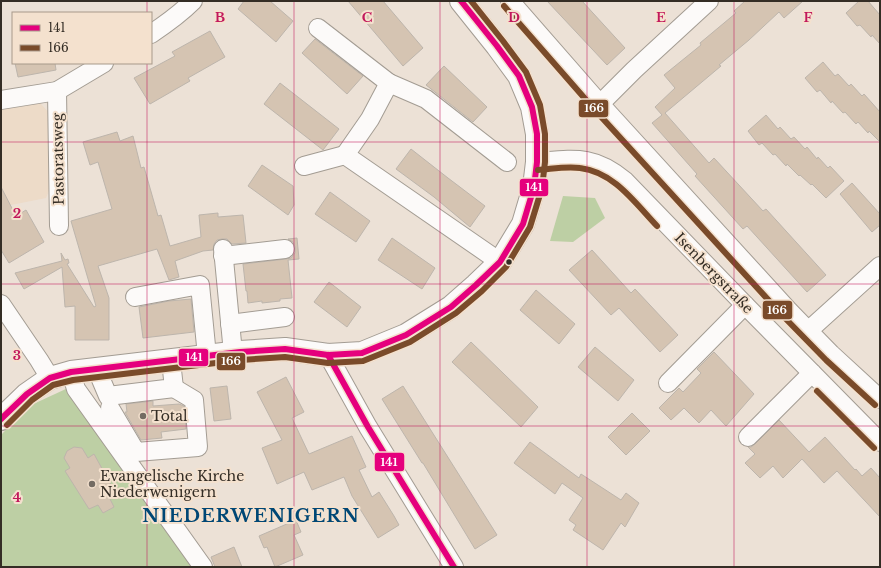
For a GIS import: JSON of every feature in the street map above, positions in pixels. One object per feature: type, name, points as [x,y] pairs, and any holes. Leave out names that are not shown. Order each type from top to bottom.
[{"type":"main road","points":[[1,419],[27,394],[60,375],[207,356],[285,349],[328,355],[362,353],[406,335],[451,307],[476,285],[500,262],[523,224],[534,187],[537,162],[537,134],[532,107],[519,76],[461,1]]},
{"type":"street","points":[[152,33],[167,24],[193,1]]},
{"type":"street","points":[[510,1],[600,104],[808,331],[880,399]]},
{"type":"street","points":[[600,104],[634,70],[709,1]]},
{"type":"street","points":[[318,28],[389,83],[426,99],[507,162]]},
{"type":"street","name":"Pastoratsweg","points":[[1,100],[57,91],[102,64]]},
{"type":"street","points":[[304,166],[346,155],[370,119],[389,83]]},
{"type":"street","name":"Pastoratsweg","points":[[57,91],[59,226]]},
{"type":"street","points":[[346,155],[500,262]]},
{"type":"street","name":"Isenbergstraße","points":[[537,162],[573,159],[585,160],[598,164],[617,174],[880,442]]},
{"type":"street","points":[[233,353],[223,253],[285,248]]},
{"type":"street","points":[[808,331],[880,266]]},
{"type":"street","points":[[135,297],[200,286],[207,356]]},
{"type":"street","points":[[1,304],[39,360],[76,389],[203,567]]},
{"type":"street","points":[[668,383],[745,305]]},
{"type":"street","points":[[230,324],[285,317]]},
{"type":"street","points":[[328,355],[368,427],[454,567]]},
{"type":"street","points":[[109,402],[176,400],[171,361]]},
{"type":"street","points":[[97,370],[109,402],[136,452],[198,447],[194,400],[174,388]]},
{"type":"street","points":[[748,437],[812,374]]},
{"type":"shaded area","points":[[40,103],[51,115],[51,186],[46,198],[1,207],[1,110]]},
{"type":"green space","points":[[563,196],[595,198],[605,218],[573,242],[550,241]]},
{"type":"green space","points":[[68,388],[194,567],[1,567],[1,435],[29,406]]},
{"type":"building","points":[[244,1],[270,1],[293,21],[276,42],[238,9]]},
{"type":"building","points":[[348,1],[383,1],[423,48],[403,66]]},
{"type":"building","points":[[547,1],[582,1],[625,48],[607,65]]},
{"type":"building","points":[[745,1],[803,1],[784,18],[779,12],[719,65],[721,66],[665,113],[709,163],[714,158],[763,211],[766,209],[826,275],[807,292],[747,226],[743,229],[695,176],[697,174],[652,123],[662,115],[655,107],[675,88],[664,75],[701,45],[700,43],[736,13],[734,11]]},
{"type":"building","points":[[859,1],[868,1],[880,15],[880,44],[860,25],[857,26],[846,13]]},
{"type":"building","points":[[210,31],[225,57],[188,78],[190,81],[150,104],[134,78],[175,56],[172,52]]},
{"type":"building","points":[[315,39],[363,76],[347,94],[302,53]]},
{"type":"building","points":[[823,62],[835,76],[838,74],[849,86],[851,84],[862,96],[864,94],[880,112],[880,142],[869,131],[868,133],[858,122],[856,124],[845,112],[843,113],[832,101],[831,103],[820,90],[817,92],[805,78]]},
{"type":"building","points":[[15,64],[55,64],[56,70],[18,77]]},
{"type":"building","points":[[444,66],[487,107],[473,122],[426,85]]},
{"type":"building","points":[[280,83],[339,129],[323,150],[264,104]]},
{"type":"building","points":[[766,115],[778,129],[780,127],[791,139],[794,137],[805,149],[807,147],[817,159],[818,157],[828,168],[830,166],[844,181],[826,198],[812,184],[811,185],[800,175],[799,176],[787,164],[786,166],[775,154],[773,155],[762,143],[759,145],[748,131]]},
{"type":"building","points":[[117,132],[120,141],[133,136],[141,168],[144,167],[158,216],[161,215],[170,246],[201,237],[199,215],[218,213],[218,217],[243,215],[246,243],[232,244],[227,239],[217,240],[214,244],[213,250],[203,251],[175,261],[179,277],[169,280],[157,249],[98,266],[109,298],[109,340],[75,340],[75,306],[65,307],[62,267],[24,289],[15,273],[62,261],[61,253],[65,260],[68,259],[69,263],[67,264],[94,307],[96,306],[71,221],[112,209],[98,162],[90,165],[83,142]]},
{"type":"building","points":[[411,149],[485,206],[470,227],[434,197],[396,169]]},
{"type":"building","points":[[262,165],[293,186],[294,205],[288,215],[248,186]]},
{"type":"building","points":[[852,183],[880,214],[880,225],[872,232],[840,194]]},
{"type":"building","points":[[1,187],[16,216],[26,210],[44,242],[9,263],[1,250]]},
{"type":"building","points":[[330,192],[370,221],[356,242],[315,214]]},
{"type":"building","points":[[297,238],[299,259],[288,260],[292,298],[280,299],[280,301],[248,303],[243,264],[291,258],[295,253],[295,247],[293,242],[288,239]]},
{"type":"building","points":[[392,238],[435,268],[422,289],[378,260]]},
{"type":"building","points":[[592,250],[631,293],[635,289],[678,335],[660,352],[619,308],[611,315],[569,270]]},
{"type":"building","points":[[329,282],[361,307],[347,327],[314,302]]},
{"type":"building","points":[[536,290],[575,324],[559,344],[520,310]]},
{"type":"building","points":[[191,299],[194,332],[143,338],[139,307],[169,301]]},
{"type":"building","points":[[471,342],[538,407],[521,427],[452,362]]},
{"type":"building","points":[[595,347],[634,380],[618,401],[578,367]]},
{"type":"building","points":[[714,352],[754,394],[726,426],[711,410],[699,423],[684,408],[671,420],[659,408],[679,388],[683,392],[701,373],[697,369]]},
{"type":"building","points":[[286,377],[304,412],[292,418],[309,454],[352,436],[366,467],[359,470],[372,497],[379,492],[399,525],[378,538],[352,496],[344,477],[312,490],[304,472],[277,484],[262,448],[282,440],[257,392]]},
{"type":"building","points":[[227,386],[231,419],[214,421],[210,388]]},
{"type":"building","points":[[403,386],[497,535],[475,549],[382,399]]},
{"type":"building","points":[[153,401],[153,406],[179,404],[184,406],[186,429],[161,432],[162,438],[141,440],[125,412],[127,412],[126,404]]},
{"type":"building","points":[[632,413],[650,431],[626,455],[608,437]]},
{"type":"building","points":[[779,420],[809,452],[825,437],[862,476],[871,468],[880,478],[880,517],[837,471],[824,483],[802,459],[783,478],[773,466],[760,478],[745,463],[755,454],[748,447],[755,444]]},
{"type":"building","points":[[530,442],[579,478],[581,474],[621,500],[626,493],[639,503],[625,527],[621,523],[603,550],[573,530],[576,525],[569,520],[583,498],[562,483],[555,494],[514,463]]},
{"type":"building","name":"Evangelische Kirche Niederwenigern","points":[[74,447],[82,448],[88,458],[94,454],[116,494],[109,497],[114,507],[103,513],[98,505],[89,509],[65,471],[70,468],[64,458],[67,451]]},
{"type":"building","points":[[296,520],[301,532],[294,535],[303,555],[275,567],[267,547],[264,548],[259,536]]},
{"type":"building","points":[[234,547],[242,567],[215,567],[211,557]]},
{"type":"transit line","name":"141","points":[[1,419],[27,394],[50,378],[71,372],[240,352],[285,349],[328,355],[362,353],[406,335],[451,307],[476,285],[500,262],[523,224],[534,187],[537,162],[537,134],[532,107],[519,76],[461,1]]},
{"type":"transit line","name":"166","points":[[7,425],[32,400],[53,385],[73,380],[241,360],[285,357],[328,363],[363,361],[410,342],[456,313],[482,291],[506,267],[530,227],[542,188],[545,162],[545,134],[540,105],[526,72],[471,1]]},
{"type":"transit line","name":"166","points":[[504,6],[594,109],[783,316],[826,360],[875,405]]},
{"type":"transit line","name":"166","points":[[538,170],[575,167],[592,171],[603,176],[614,182],[623,190],[657,226]]},
{"type":"transit line","name":"141","points":[[328,355],[368,427],[454,567]]},
{"type":"transit line","name":"166","points":[[817,391],[874,448]]},
{"type":"place","name":"Total","points":[[143,416]]},
{"type":"place","name":"Evangelische Kirche Niederwenigern","points":[[92,484]]},
{"type":"district","name":"NIEDERWENIGERN","points":[[251,516]]}]
